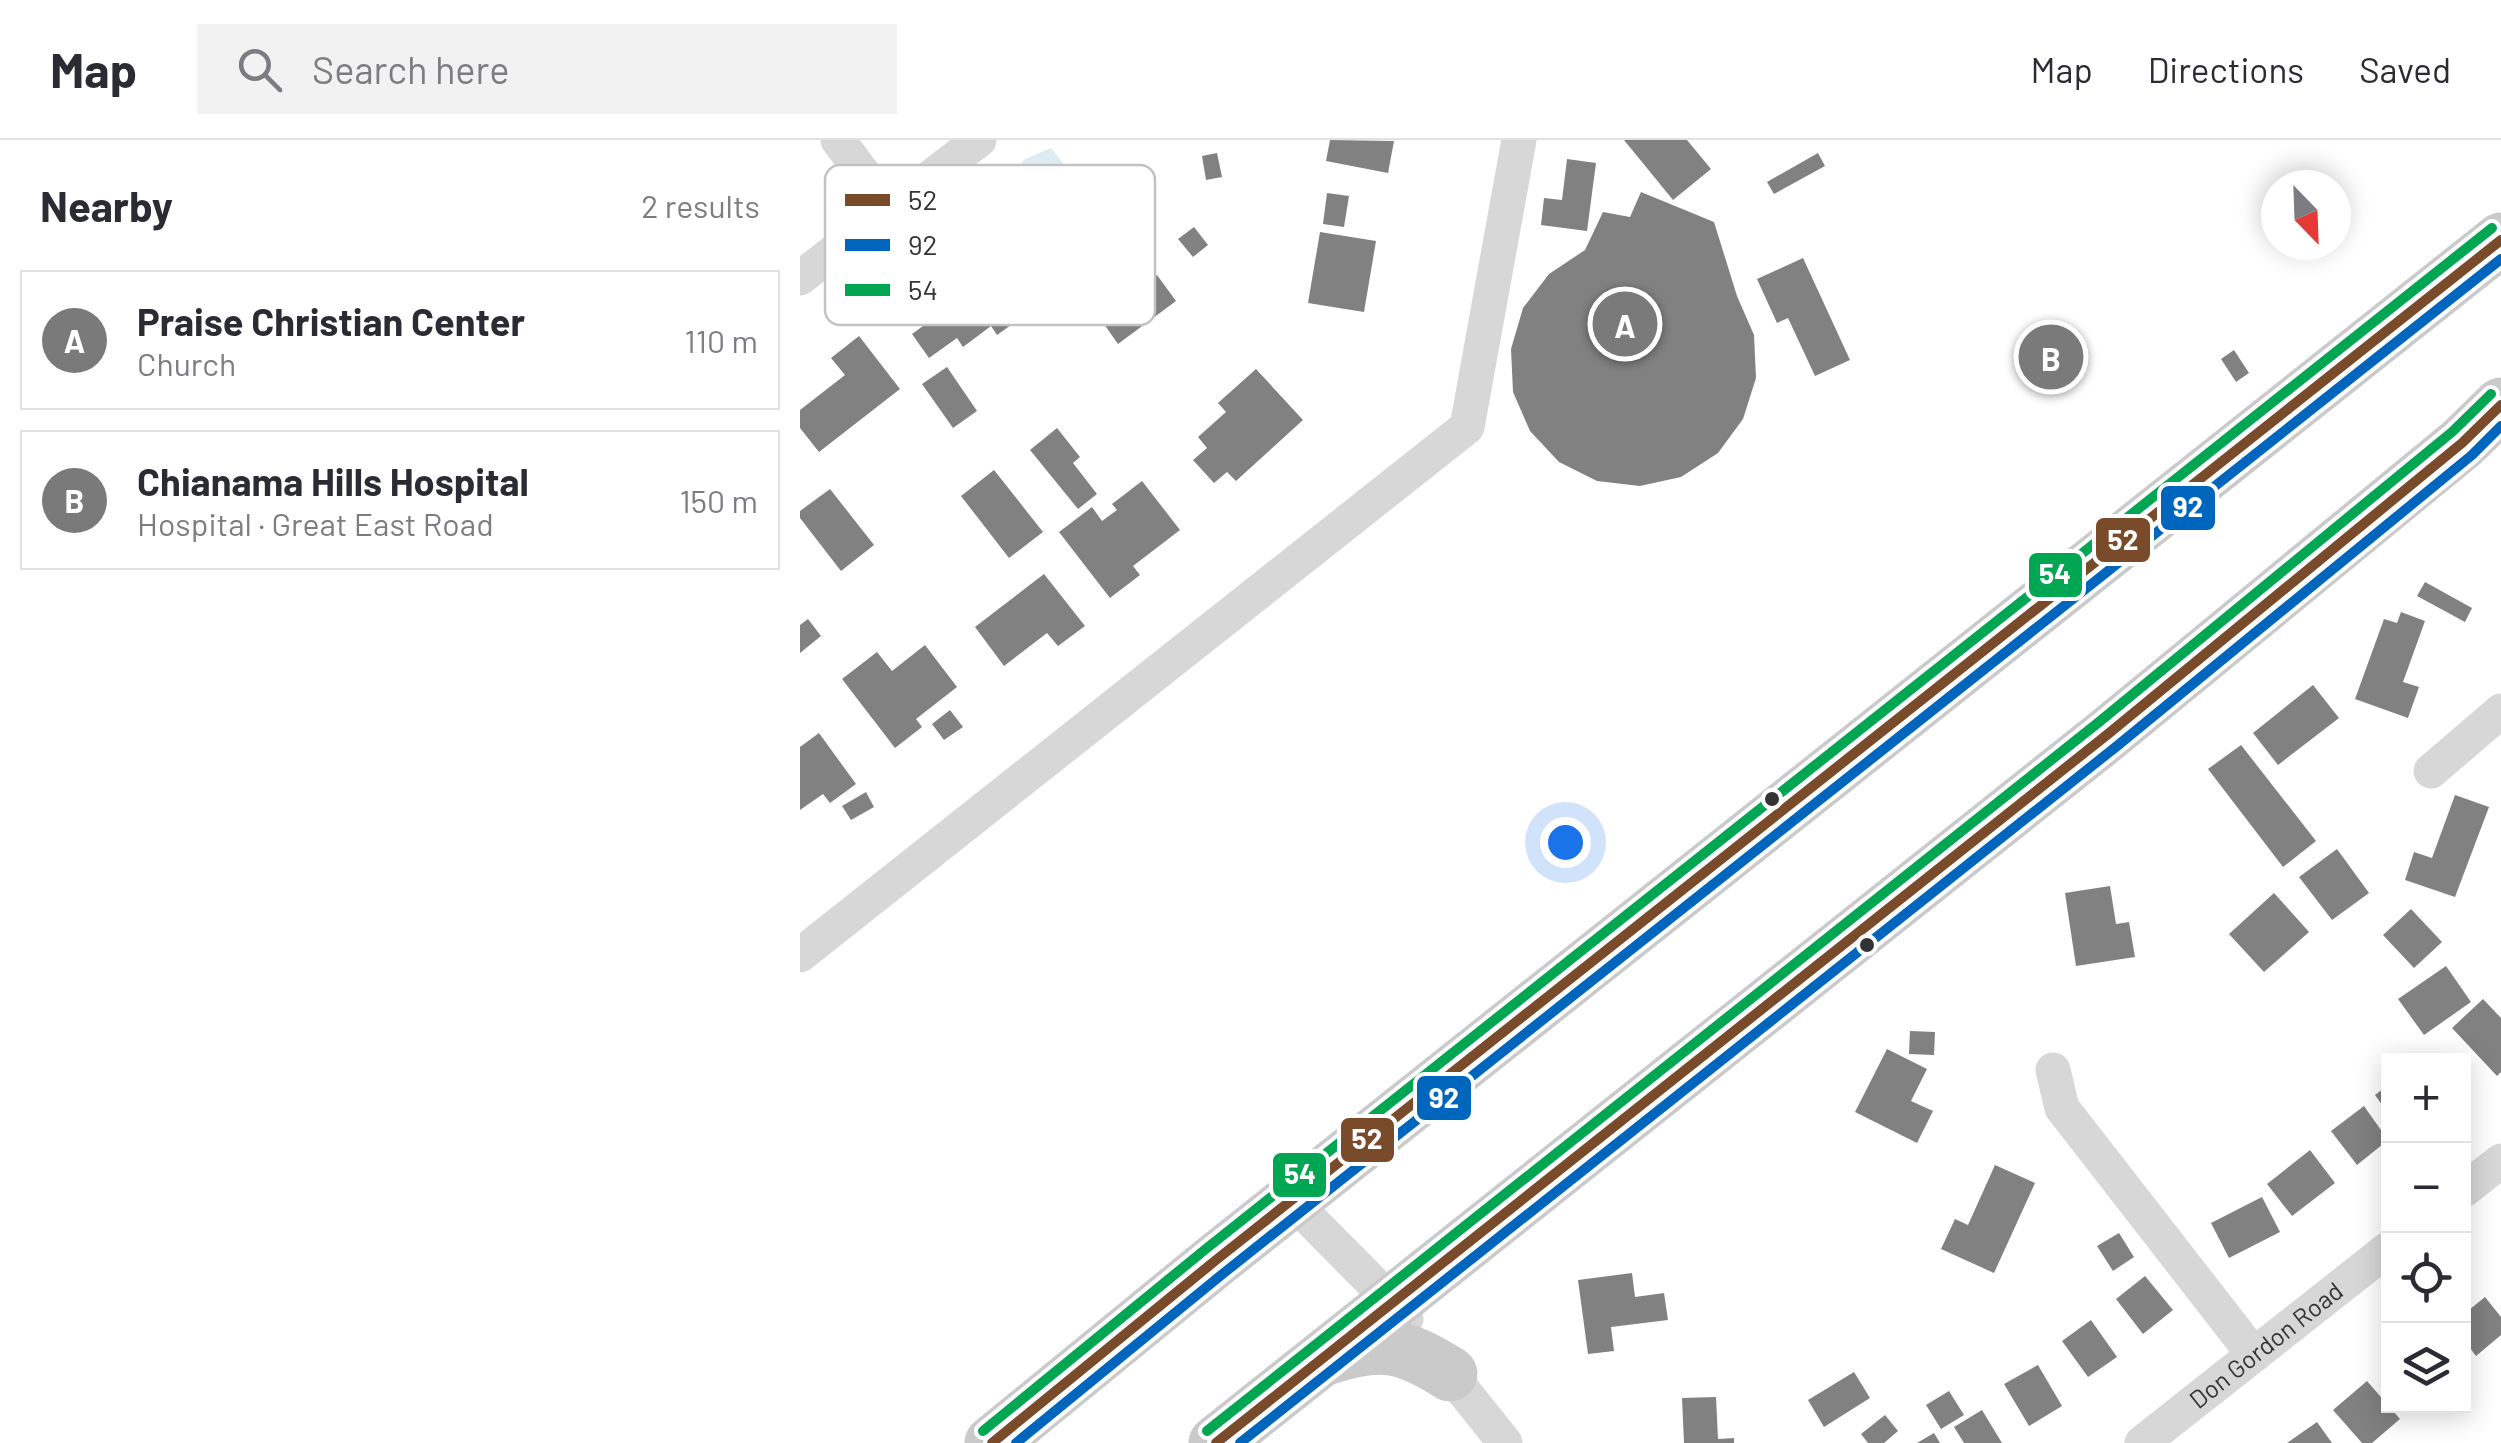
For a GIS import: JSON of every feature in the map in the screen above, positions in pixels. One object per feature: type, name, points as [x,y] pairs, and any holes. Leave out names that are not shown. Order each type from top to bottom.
[{"type":"main road","points":[[992,1443],[1216,1260],[2501,240]]},
{"type":"main road","points":[[1216,1443],[2123,722],[2462,444],[2501,404]]},
{"type":"main road","points":[[1450,1374],[1440,1314],[1455,1253]]},
{"type":"main road","points":[[1322,1359],[1354,1348],[1390,1347],[1421,1356],[1450,1374]]},
{"type":"street","points":[[838,140],[857,165]]},
{"type":"street","points":[[946,165],[979,140]]},
{"type":"street","points":[[801,952],[1467,428],[1519,140]]},
{"type":"street","points":[[800,278],[825,258]]},
{"type":"street","points":[[2431,770],[2501,711]]},
{"type":"street","points":[[2053,1070],[2062,1108],[2254,1355]]},
{"type":"street","points":[[2471,1185],[2501,1161]]},
{"type":"street","points":[[1292,1201],[1393,1302],[1506,1443]]},
{"type":"street","name":"Don Gordon Road","points":[[2142,1443],[2381,1255]]},
{"type":"shaded area","points":[[1051,148],[1064,165],[1020,165]]},
{"type":"building","points":[[1330,140],[1394,141],[1388,173],[1326,161]]},
{"type":"building","points":[[1624,140],[1687,140],[1711,169],[1673,200]]},
{"type":"building","points":[[1217,153],[1222,177],[1206,180],[1202,156]]},
{"type":"building","points":[[1818,153],[1825,166],[1774,194],[1767,182]]},
{"type":"building","points":[[1567,159],[1596,163],[1587,231],[1541,225],[1544,198],[1562,200]]},
{"type":"building","points":[[1641,192],[1714,222],[1737,296],[1754,335],[1756,378],[1743,419],[1718,453],[1681,477],[1640,486],[1597,481],[1559,462],[1530,431],[1513,392],[1511,349],[1523,308],[1549,274],[1585,250],[1603,212],[1630,217]]},
{"type":"building","points":[[1327,193],[1349,196],[1344,227],[1323,224]]},
{"type":"building","points":[[1194,227],[1208,245],[1193,257],[1178,239]]},
{"type":"building","points":[[1320,232],[1376,241],[1364,312],[1308,303]]},
{"type":"building","points":[[1803,258],[1850,360],[1815,376],[1788,318],[1777,323],[1757,279]]},
{"type":"building","points":[[1155,276],[1176,301],[1155,317]]},
{"type":"building","points":[[924,325],[1011,325],[997,335],[991,326],[963,347],[957,338],[929,358],[912,334]]},
{"type":"building","points":[[1105,325],[1144,325],[1118,344]]},
{"type":"building","points":[[859,336],[900,389],[819,452],[800,428],[800,410],[845,375],[831,358]]},
{"type":"building","points":[[2234,350],[2249,373],[2236,382],[2221,359]]},
{"type":"building","points":[[947,367],[977,411],[953,428],[922,384]]},
{"type":"building","points":[[1256,369],[1303,420],[1236,481],[1227,472],[1214,483],[1193,460],[1207,448],[1198,437],[1226,412],[1218,403]]},
{"type":"building","points":[[1057,428],[1080,457],[1073,463],[1097,494],[1078,509],[1030,450]]},
{"type":"building","points":[[994,470],[1043,532],[1009,558],[961,496]]},
{"type":"building","points":[[1142,481],[1180,530],[1133,566],[1140,575],[1110,598],[1059,532],[1092,507],[1102,521],[1117,510],[1112,504]]},
{"type":"building","points":[[830,489],[874,545],[841,571],[800,518],[800,511]]},
{"type":"building","points":[[1044,574],[1085,626],[1058,646],[1047,633],[1004,666],[975,627]]},
{"type":"building","points":[[2425,582],[2472,608],[2465,622],[2417,596]]},
{"type":"building","points":[[2401,612],[2425,621],[2403,682],[2419,687],[2408,718],[2355,699],[2384,619],[2397,623]]},
{"type":"building","points":[[808,619],[821,636],[800,653],[800,625]]},
{"type":"building","points":[[925,645],[957,687],[916,719],[922,727],[895,748],[842,679],[877,652],[892,671]]},
{"type":"building","points":[[2313,685],[2339,718],[2278,765],[2253,733]]},
{"type":"building","points":[[950,710],[963,727],[944,740],[932,724]]},
{"type":"building","points":[[819,733],[856,784],[830,803],[823,794],[800,810],[800,747]]},
{"type":"building","points":[[2241,745],[2316,841],[2283,867],[2208,769]]},
{"type":"building","points":[[866,792],[874,807],[851,820],[842,806]]},
{"type":"building","points":[[2455,795],[2489,807],[2455,897],[2405,880],[2414,852],[2432,858]]},
{"type":"building","points":[[2337,849],[2369,893],[2332,920],[2299,877]]},
{"type":"building","points":[[2110,886],[2116,924],[2129,922],[2135,957],[2076,966],[2065,893]]},
{"type":"building","points":[[2274,893],[2309,932],[2264,972],[2229,934]]},
{"type":"building","points":[[2411,909],[2442,942],[2414,968],[2383,935]]},
{"type":"building","points":[[2446,966],[2471,1002],[2424,1035],[2398,999]]},
{"type":"building","points":[[2483,999],[2501,1018],[2501,1072],[2497,1076],[2452,1028]]},
{"type":"building","points":[[1910,1031],[1935,1032],[1934,1055],[1909,1054]]},
{"type":"building","points":[[1887,1049],[1927,1069],[1911,1101],[1933,1111],[1917,1143],[1855,1112]]},
{"type":"building","points":[[2364,1106],[2381,1130],[2381,1146],[2357,1165],[2331,1131]]},
{"type":"building","points":[[2310,1150],[2335,1183],[2292,1216],[2267,1184]]},
{"type":"building","points":[[1995,1165],[2035,1183],[1994,1273],[1941,1249],[1955,1219],[1968,1225]]},
{"type":"building","points":[[2262,1197],[2280,1232],[2229,1258],[2211,1223]]},
{"type":"building","points":[[2119,1233],[2134,1257],[2113,1271],[2097,1246]]},
{"type":"building","points":[[1632,1273],[1635,1297],[1664,1293],[1668,1320],[1611,1327],[1614,1351],[1588,1354],[1578,1280]]},
{"type":"building","points":[[2145,1276],[2173,1310],[2143,1334],[2116,1299]]},
{"type":"building","points":[[2485,1297],[2501,1317],[2501,1335],[2476,1356],[2471,1349],[2471,1308]]},
{"type":"building","points":[[2091,1320],[2117,1357],[2088,1377],[2062,1341]]},
{"type":"building","points":[[2038,1365],[2062,1406],[2029,1426],[2004,1384]]},
{"type":"building","points":[[1854,1372],[1870,1398],[1824,1427],[1808,1400]]},
{"type":"building","points":[[2367,1381],[2381,1397],[2381,1413],[2395,1413],[2400,1419],[2372,1443],[2362,1443],[2333,1410]]},
{"type":"building","points":[[1949,1391],[1964,1415],[1941,1429],[1926,1405]]},
{"type":"building","points":[[1716,1397],[1718,1439],[1734,1438],[1734,1443],[1684,1443],[1682,1398]]},
{"type":"building","points":[[1982,1410],[2002,1443],[1964,1443],[1954,1427]]},
{"type":"building","points":[[1885,1415],[1898,1431],[1884,1443],[1868,1443],[1861,1434]]},
{"type":"building","points":[[2317,1422],[2332,1443],[2287,1443]]},
{"type":"building","points":[[1934,1433],[1940,1443],[1917,1443]]},
{"type":"transit line","name":"54","points":[[983,1431],[1207,1248],[2492,228]]},
{"type":"transit line","name":"52","points":[[992,1443],[1216,1260],[2501,240]]},
{"type":"transit line","name":"92","points":[[1016,1443],[1225,1272],[2501,259]]},
{"type":"transit line","name":"54","points":[[1207,1431],[2099,722],[2452,432],[2491,394]]},
{"type":"transit line","name":"52","points":[[1216,1443],[2108,734],[2462,443],[2501,405]]},
{"type":"transit line","name":"92","points":[[1240,1443],[2117,746],[2472,455],[2501,426]]},
{"type":"place","name":"Praise Christian Center","points":[[1625,324]]},
{"type":"place","name":"Chianama Hills Hospital","points":[[2051,357]]}]
